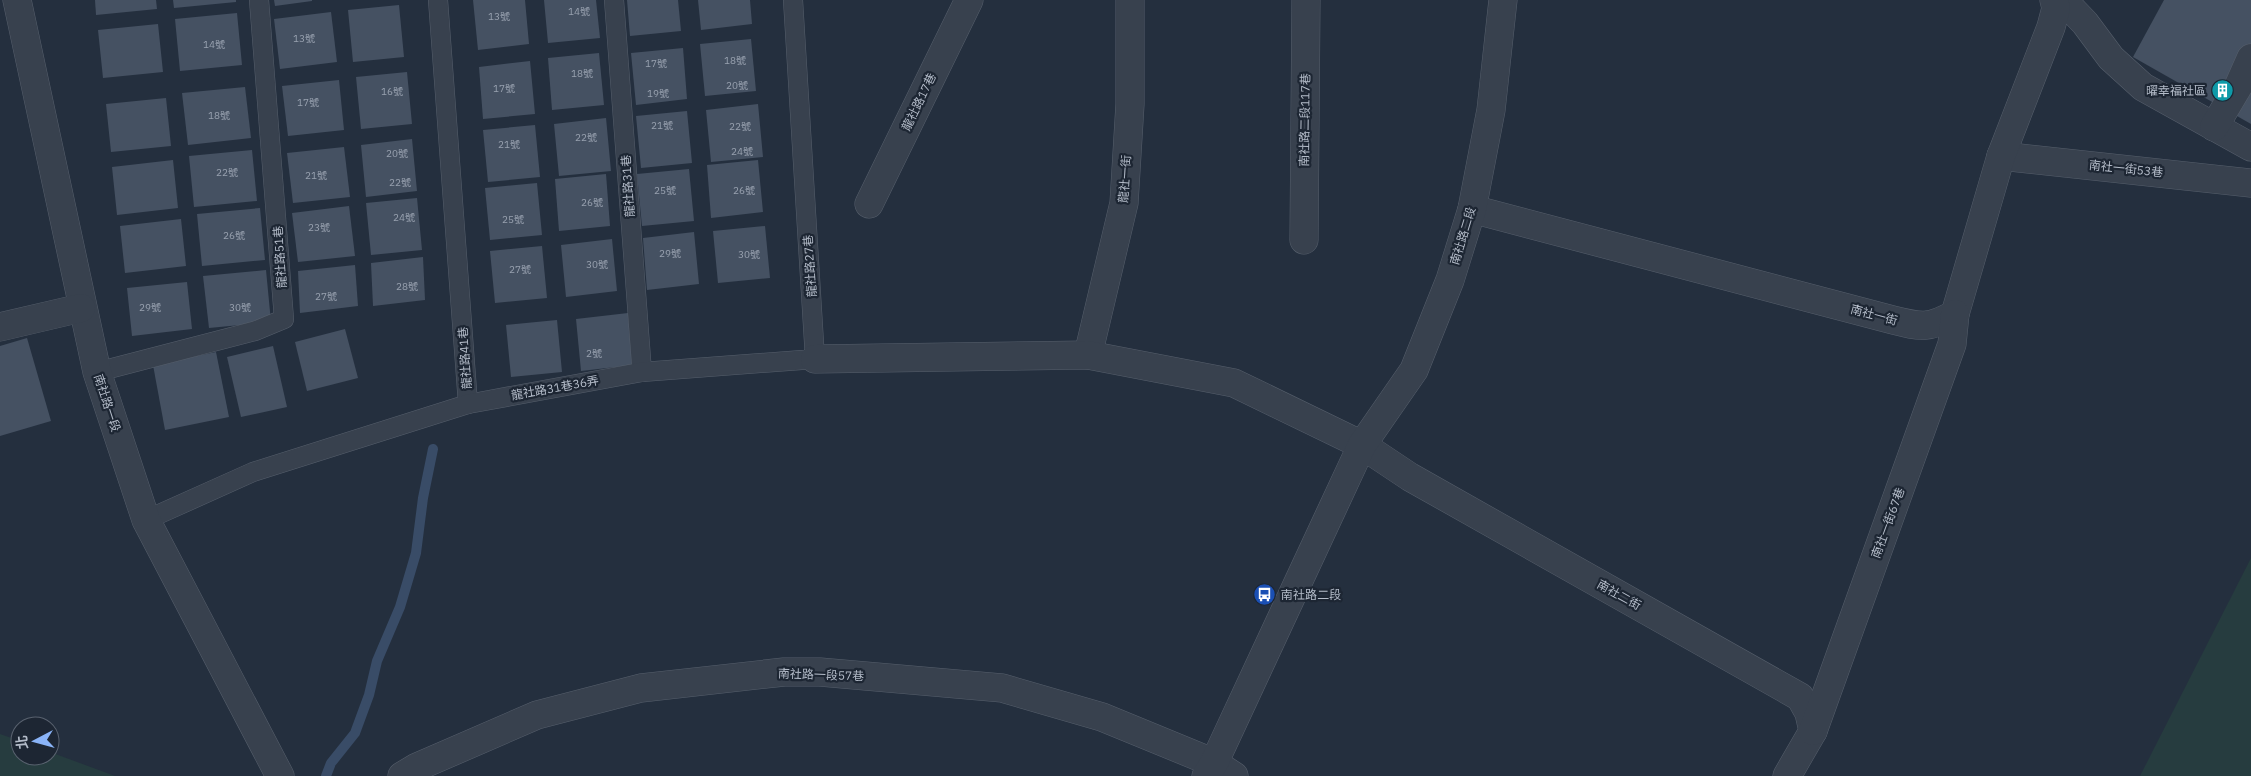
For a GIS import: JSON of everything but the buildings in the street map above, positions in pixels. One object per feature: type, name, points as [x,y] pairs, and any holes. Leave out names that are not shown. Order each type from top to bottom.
[{"type":"street","name":"南社路一段","points":[[17,0],[96,372],[146,520],[280,776]]},
{"type":"street","name":"龍社路17巷","points":[[869,204],[969,0]]},
{"type":"street","name":"龍社一街","points":[[1088,355],[1124,204],[1130,104],[1130,0]]},
{"type":"street","name":"南社路二段117巷","points":[[1304,240],[1306,0]]},
{"type":"street","name":"南社路二段","points":[[1218,772],[1362,445],[1414,370],[1450,280],[1472,209],[1491,110],[1503,0]]},
{"type":"street","points":[[1955,314],[2002,156],[2051,27],[2056,8],[2054,0]]},
{"type":"street","points":[[2063,0],[2086,23],[2111,58],[2142,88],[2251,147]]},
{"type":"street","points":[[2214,127],[2239,85],[2251,58]]},
{"type":"street","name":"南社一街53巷","points":[[2002,156],[2251,183]]},
{"type":"street","name":"南社一街","points":[[1472,209],[1917,326],[1936,325],[1955,314]]},
{"type":"street","points":[[0,327],[81,308]]},
{"type":"street","name":"南社一街67巷","points":[[1814,731],[1952,344],[1955,314]]},
{"type":"street","name":"南社二街","points":[[816,359],[1088,355],[1234,382],[1362,445],[1410,477],[1800,697],[1809,713],[1814,731]]},
{"type":"street","name":"南社路一段57巷","points":[[402,776],[417,767],[537,715],[641,688],[784,672],[820,672],[1002,688],[1102,717],[1218,772]]},
{"type":"street","points":[[1788,776],[1814,731]]},
{"type":"lane","name":"龍社路51巷","points":[[96,372],[254,331],[284,319],[259,0]]},
{"type":"lane","name":"龍社路41巷","points":[[146,520],[253,472],[468,404],[438,0]]},
{"type":"lane","name":"龍社路31巷","points":[[614,0],[642,372]]},
{"type":"lane","name":"龍社路27巷","points":[[793,0],[816,359]]},
{"type":"lane","points":[[642,372],[816,359]]},
{"type":"lane","name":"龍社路31巷36弄","points":[[468,404],[642,372]]},
{"type":"green space","points":[[2251,558],[2251,776],[2140,776]]},
{"type":"green space","points":[[0,734],[10,738],[10,766],[60,766],[60,756],[115,776],[0,776]]},
{"type":"waterway","points":[[326,776],[331,763],[355,733],[369,695],[377,661],[400,607],[416,553],[423,498],[433,449]]},
{"type":"place","name":"曜幸福社區","points":[[2222,91]]},
{"type":"place","name":"南社路二段","points":[[1265,595]]}]
